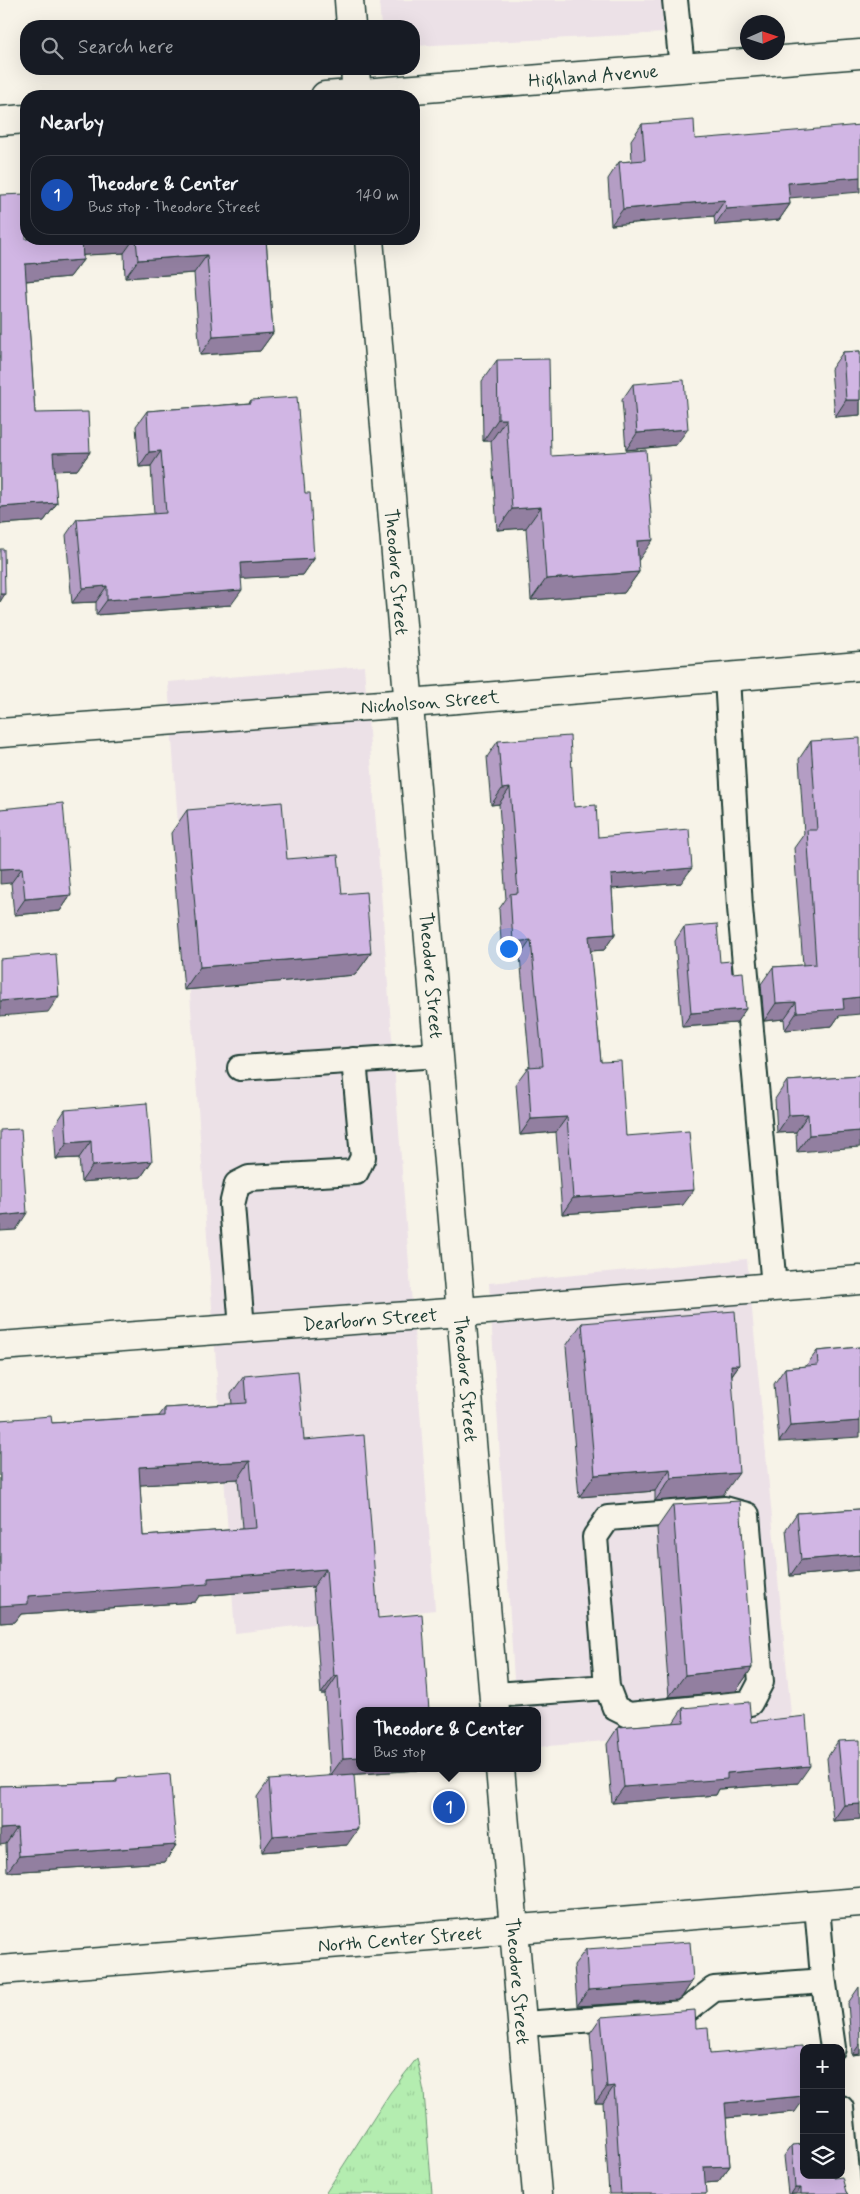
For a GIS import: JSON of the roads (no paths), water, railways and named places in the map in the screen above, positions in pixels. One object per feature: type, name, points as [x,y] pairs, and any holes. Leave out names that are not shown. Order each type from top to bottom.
[{"type":"street","points":[[348,0],[350,20]]},
{"type":"street","name":"Highland Avenue","points":[[344,90],[356,86],[682,68],[860,54]]},
{"type":"street","points":[[0,121],[20,119]]},
{"type":"street","name":"Theodore Street","points":[[370,245],[495,1703]]},
{"type":"street","name":"Nicholson Street","points":[[0,733],[409,703],[860,666]]},
{"type":"street","name":"Dearborn Street","points":[[0,1346],[860,1280]]},
{"type":"street","name":"Theodore Street","points":[[500,1772],[537,2194]]},
{"type":"street","name":"North Center Street","points":[[0,1970],[860,1902]]},
{"type":"lane","points":[[675,0],[682,68]]},
{"type":"lane","points":[[727,677],[740,908],[774,1287]]},
{"type":"lane","points":[[240,1068],[439,1055]]},
{"type":"lane","points":[[242,1328],[232,1205],[237,1184],[249,1178],[356,1172],[363,1157],[354,1060]]},
{"type":"lane","points":[[725,1509],[747,1514],[761,1682],[750,1703],[630,1715],[615,1708],[608,1686],[595,1537],[608,1518],[725,1509]]},
{"type":"lane","points":[[495,1703],[608,1686]]},
{"type":"lane","points":[[817,1906],[832,2044]]},
{"type":"lane","points":[[523,2024],[683,2013],[714,1989],[811,1982],[824,1977]]},
{"type":"lane","points":[[843,2134],[849,2194]]},
{"type":"place","name":"Theodore & Center","points":[[449,1807]]}]
